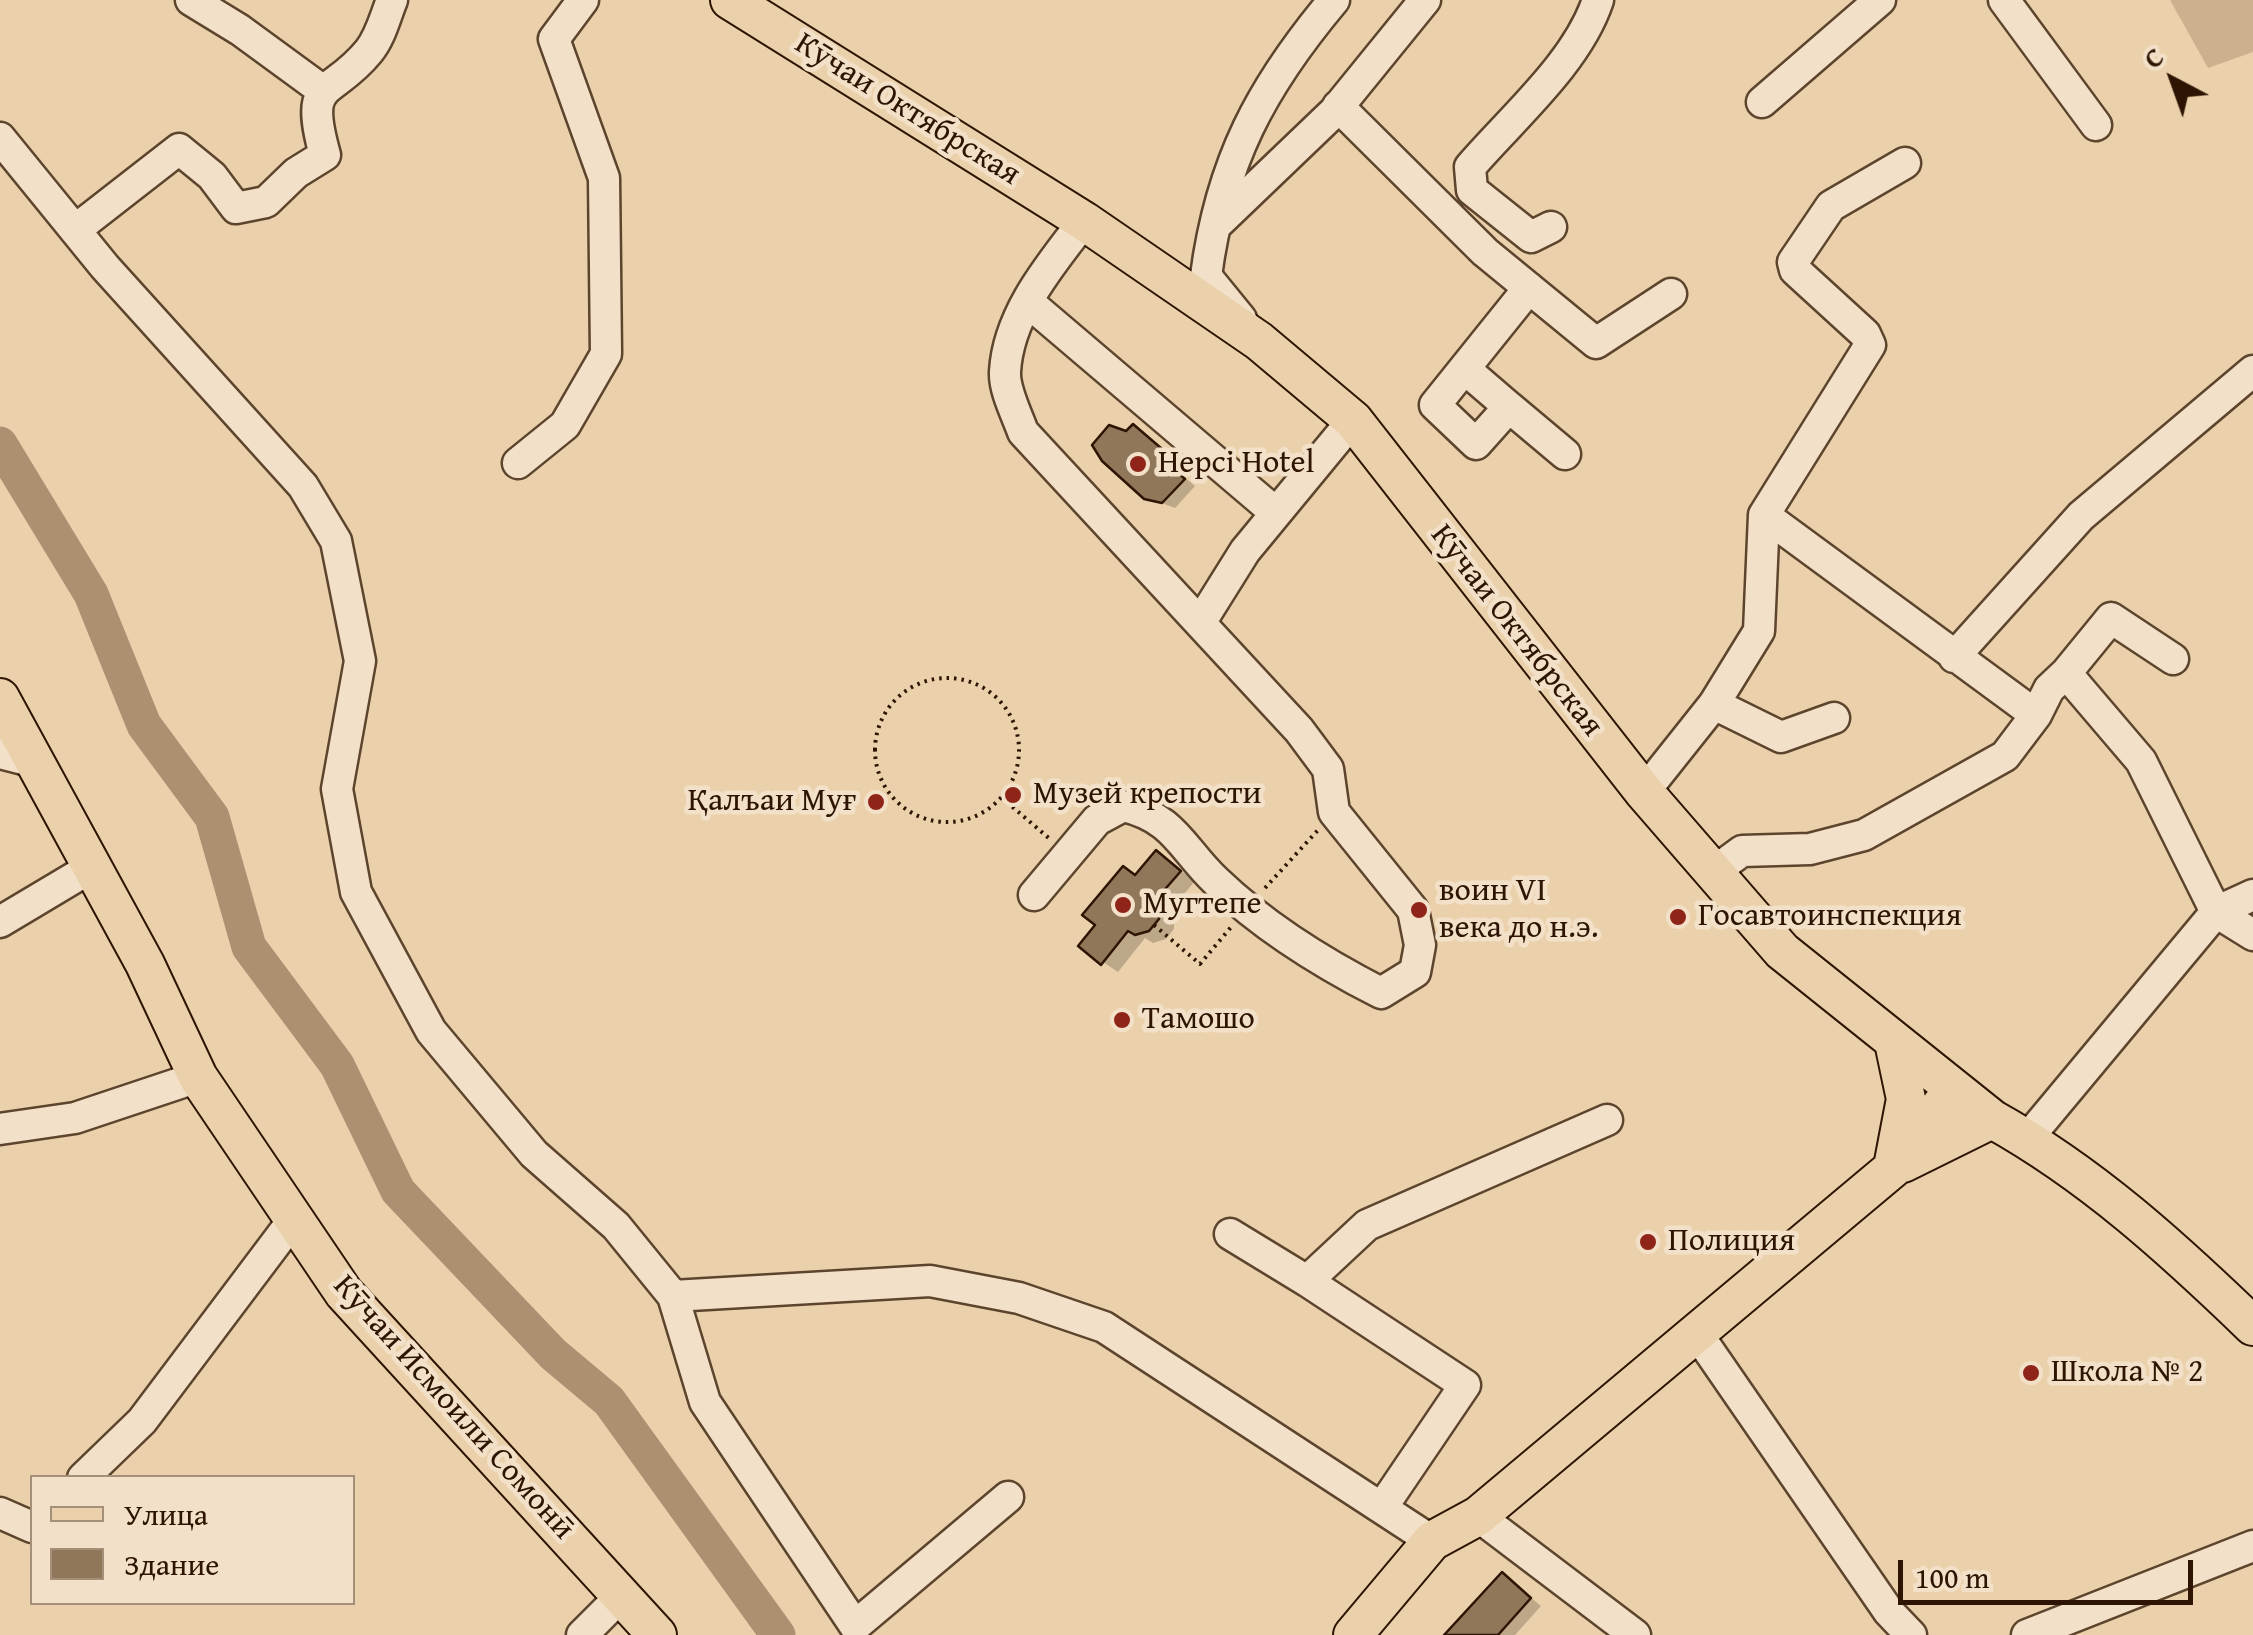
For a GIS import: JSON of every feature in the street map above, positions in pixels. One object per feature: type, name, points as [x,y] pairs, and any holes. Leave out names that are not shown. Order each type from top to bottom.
[{"type":"main road","name":"Кӯчаи Октябрская","points":[[730,0],[1084,220],[1259,341],[1352,420],[1644,792],[1782,950],[1992,1119],[2027,1138],[2154,1229],[2253,1326]]},
{"type":"main road","name":"Кӯчаи Исмоили Сомонӣ","points":[[0,698],[17,758],[92,866],[145,964],[198,1077],[344,1293],[657,1635]]},
{"type":"main road","points":[[1892,1169],[1906,1099],[1894,1042]]},
{"type":"main road","points":[[1353,1635],[1432,1541],[1478,1516],[1892,1169],[1954,1089]]},
{"type":"main road","points":[[1892,1169],[1992,1119]]},
{"type":"street","points":[[191,0],[322,90]]},
{"type":"street","points":[[75,230],[180,150],[212,176],[236,208],[266,202],[296,173],[325,154],[315,114],[322,90],[368,53],[392,0]]},
{"type":"street","points":[[518,463],[565,425],[606,354],[604,178],[554,39],[582,0]]},
{"type":"street","points":[[1259,341],[1206,276],[1213,228],[1235,151],[1262,94],[1334,0]]},
{"type":"street","points":[[1213,228],[1338,106],[1425,0]]},
{"type":"street","points":[[1551,227],[1532,237],[1514,225],[1472,190],[1470,167],[1574,48],[1591,22],[1598,0]]},
{"type":"street","points":[[1762,102],[1880,0]]},
{"type":"street","points":[[2004,0],[2096,125]]},
{"type":"street","points":[[1338,106],[1486,252],[1596,343],[1671,294]]},
{"type":"street","points":[[0,138],[75,230],[303,486],[336,541],[360,661],[338,789],[356,892],[432,1031],[534,1154],[616,1226],[673,1296],[705,1402],[855,1626],[1008,1497]]},
{"type":"street","points":[[1644,792],[1714,704],[1759,631],[1764,515],[1870,345],[1865,334],[1795,270],[1792,262],[1832,206],[1904,162]]},
{"type":"street","points":[[1034,895],[1097,820],[1124,806],[1148,812],[1184,840],[1215,881],[1330,967],[1380,993],[1414,972],[1420,945],[1413,910],[1334,812],[1328,770],[1299,730],[1023,432],[1004,375],[1013,334],[1028,302],[1084,220]]},
{"type":"street","points":[[1509,407],[1476,444],[1435,405],[1528,288]]},
{"type":"street","points":[[1028,302],[1276,513]]},
{"type":"street","points":[[1466,370],[1565,454]]},
{"type":"street","points":[[1954,657],[2081,516],[2253,371]]},
{"type":"street","points":[[1200,623],[1245,551],[1352,420]]},
{"type":"street","points":[[1764,515],[2036,715]]},
{"type":"street","points":[[1712,872],[1742,851],[1810,848],[1864,835],[2005,756],[2036,715],[2049,690],[2110,618],[2173,659]]},
{"type":"street","points":[[2066,673],[2140,760],[2216,912],[2253,935]]},
{"type":"street","points":[[1714,704],[1781,737],[1834,718]]},
{"type":"street","points":[[0,922],[92,866]]},
{"type":"street","points":[[2027,1138],[2216,912],[2253,895]]},
{"type":"street","points":[[0,1129],[75,1118],[198,1077]]},
{"type":"street","points":[[1306,1280],[1367,1225],[1606,1120]]},
{"type":"street","points":[[86,1475],[142,1421],[294,1219]]},
{"type":"street","points":[[1230,1234],[1465,1385],[1384,1506]]},
{"type":"street","points":[[673,1296],[930,1281],[1019,1298],[1104,1327],[1384,1506],[1432,1541]]},
{"type":"street","points":[[1698,1335],[1889,1612],[1912,1635]]},
{"type":"street","points":[[0,1514],[30,1525]]},
{"type":"street","points":[[1478,1516],[1635,1635]]},
{"type":"street","points":[[2027,1635],[2253,1546]]},
{"type":"street","points":[[582,1635],[622,1595]]},
{"type":"path","points":[[942,677],[970,681],[995,695],[1012,718],[1020,745],[1016,773],[1001,798],[979,815],[952,822],[924,819],[899,804],[882,782],[874,754],[878,726],[892,702],[915,684],[942,677]]},
{"type":"path","points":[[1001,798],[1068,855]]},
{"type":"path","points":[[1154,925],[1200,964],[1334,812]]},
{"type":"shaded area","points":[[2170,0],[2253,0],[2253,52],[2208,68]]},
{"type":"building","points":[[1133,424],[1176,461],[1172,467],[1185,479],[1162,503],[1144,499],[1102,461],[1092,445],[1109,425],[1126,431]]},
{"type":"building","name":"Мугтепе","points":[[1156,850],[1181,871],[1153,903],[1159,907],[1159,919],[1149,931],[1135,935],[1128,931],[1101,965],[1078,946],[1095,925],[1082,915],[1123,866],[1135,875]]},
{"type":"building","points":[[1502,1572],[1531,1598],[1498,1635],[1444,1635]]},
{"type":"waterway","points":[[0,444],[91,594],[144,725],[212,817],[249,947],[337,1065],[398,1191],[553,1354],[609,1401],[778,1635]]},
{"type":"place","name":"Hepci Hotel","points":[[1138,464]]},
{"type":"place","name":"Музей крепости","points":[[1013,795]]},
{"type":"place","name":"Қалъаи Муғ","points":[[876,802]]},
{"type":"place","name":"Мугтепе","points":[[1123,905]]},
{"type":"place","name":"воин VI века до н.э.","points":[[1419,910]]},
{"type":"place","name":"Госавтоинспекция","points":[[1678,917]]},
{"type":"place","name":"Тамошо","points":[[1122,1020]]},
{"type":"place","name":"Полиция","points":[[1648,1242]]},
{"type":"place","name":"Школа № 2","points":[[2031,1373]]}]
